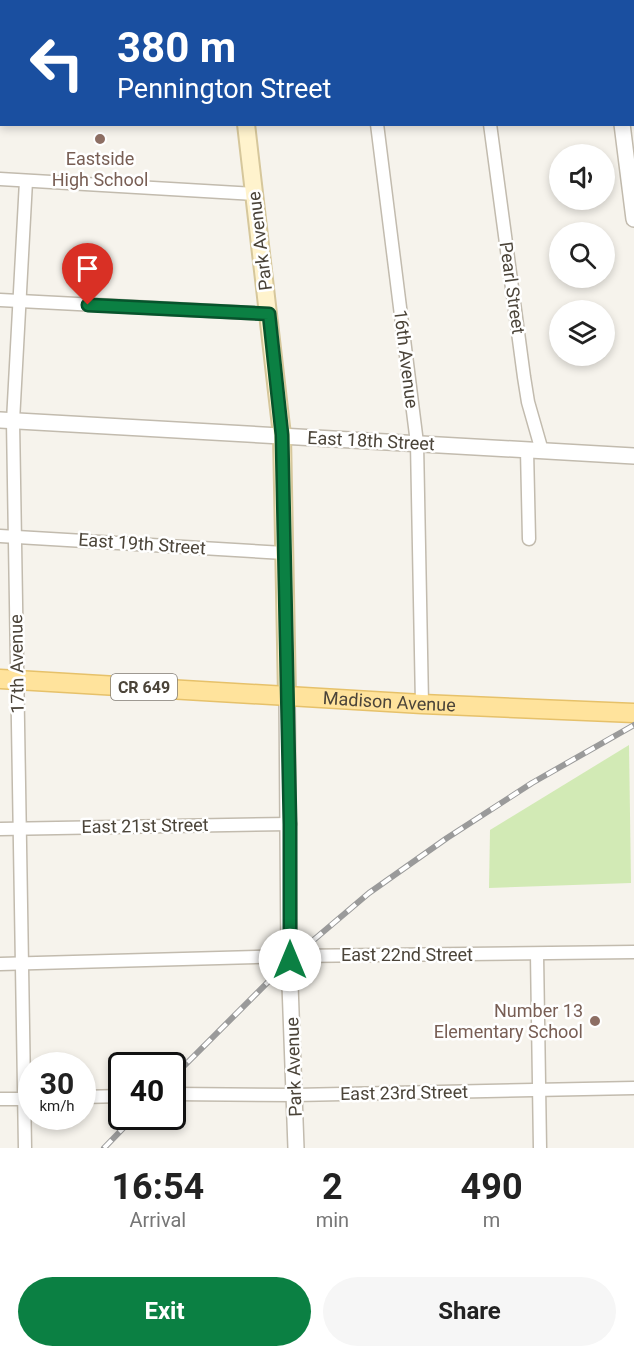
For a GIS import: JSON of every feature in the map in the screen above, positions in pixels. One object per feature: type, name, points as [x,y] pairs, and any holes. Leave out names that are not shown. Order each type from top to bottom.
[{"type":"main road","name":"Park Avenue","points":[[246,126],[282,435],[287,696]]},
{"type":"main road","name":"Madison Avenue","points":[[9,679],[422,704],[634,713]]},
{"type":"street","name":"16th Avenue","points":[[377,126],[417,443],[422,704]]},
{"type":"street","name":"Pearl Street","points":[[490,126],[535,450],[529,539]]},
{"type":"street","points":[[622,126],[634,219]]},
{"type":"street","points":[[0,179],[255,195]]},
{"type":"street","name":"17th Avenue","points":[[26,180],[20,301],[6,420],[14,537],[9,679],[20,828],[26,1052]]},
{"type":"street","points":[[0,300],[269,314]]},
{"type":"street","name":"East 18th Street","points":[[6,420],[634,456]]},
{"type":"street","name":"East 19th Street","points":[[0,536],[284,552]]},
{"type":"street","name":"Park Avenue","points":[[287,696],[290,824],[289,957],[296,1148]]},
{"type":"street","name":"East 21st Street","points":[[0,829],[290,824]]},
{"type":"street","name":"East 22nd Street","points":[[0,964],[634,952]]},
{"type":"street","points":[[537,954],[540,1148]]},
{"type":"street","name":"East 23rd Street","points":[[186,1094],[295,1095],[634,1088]]},
{"type":"street","points":[[0,1099],[18,1099]]},
{"type":"street","name":"17th Avenue","points":[[25,1148],[26,1130]]},
{"type":"green space","points":[[629,745],[631,883],[489,888],[490,830]]},
{"type":"railway","points":[[186,1064],[290,960],[369,893],[447,838],[532,783],[634,725]]},
{"type":"railway","points":[[104,1148],[121,1130]]},
{"type":"place","name":"Eastside High School","points":[[100,139]]},
{"type":"place","name":"Number 13 Elementary School","points":[[595,1021]]},
{"type":"route","points":[[88,305],[269,314],[282,435],[290,824],[290,960]]}]
